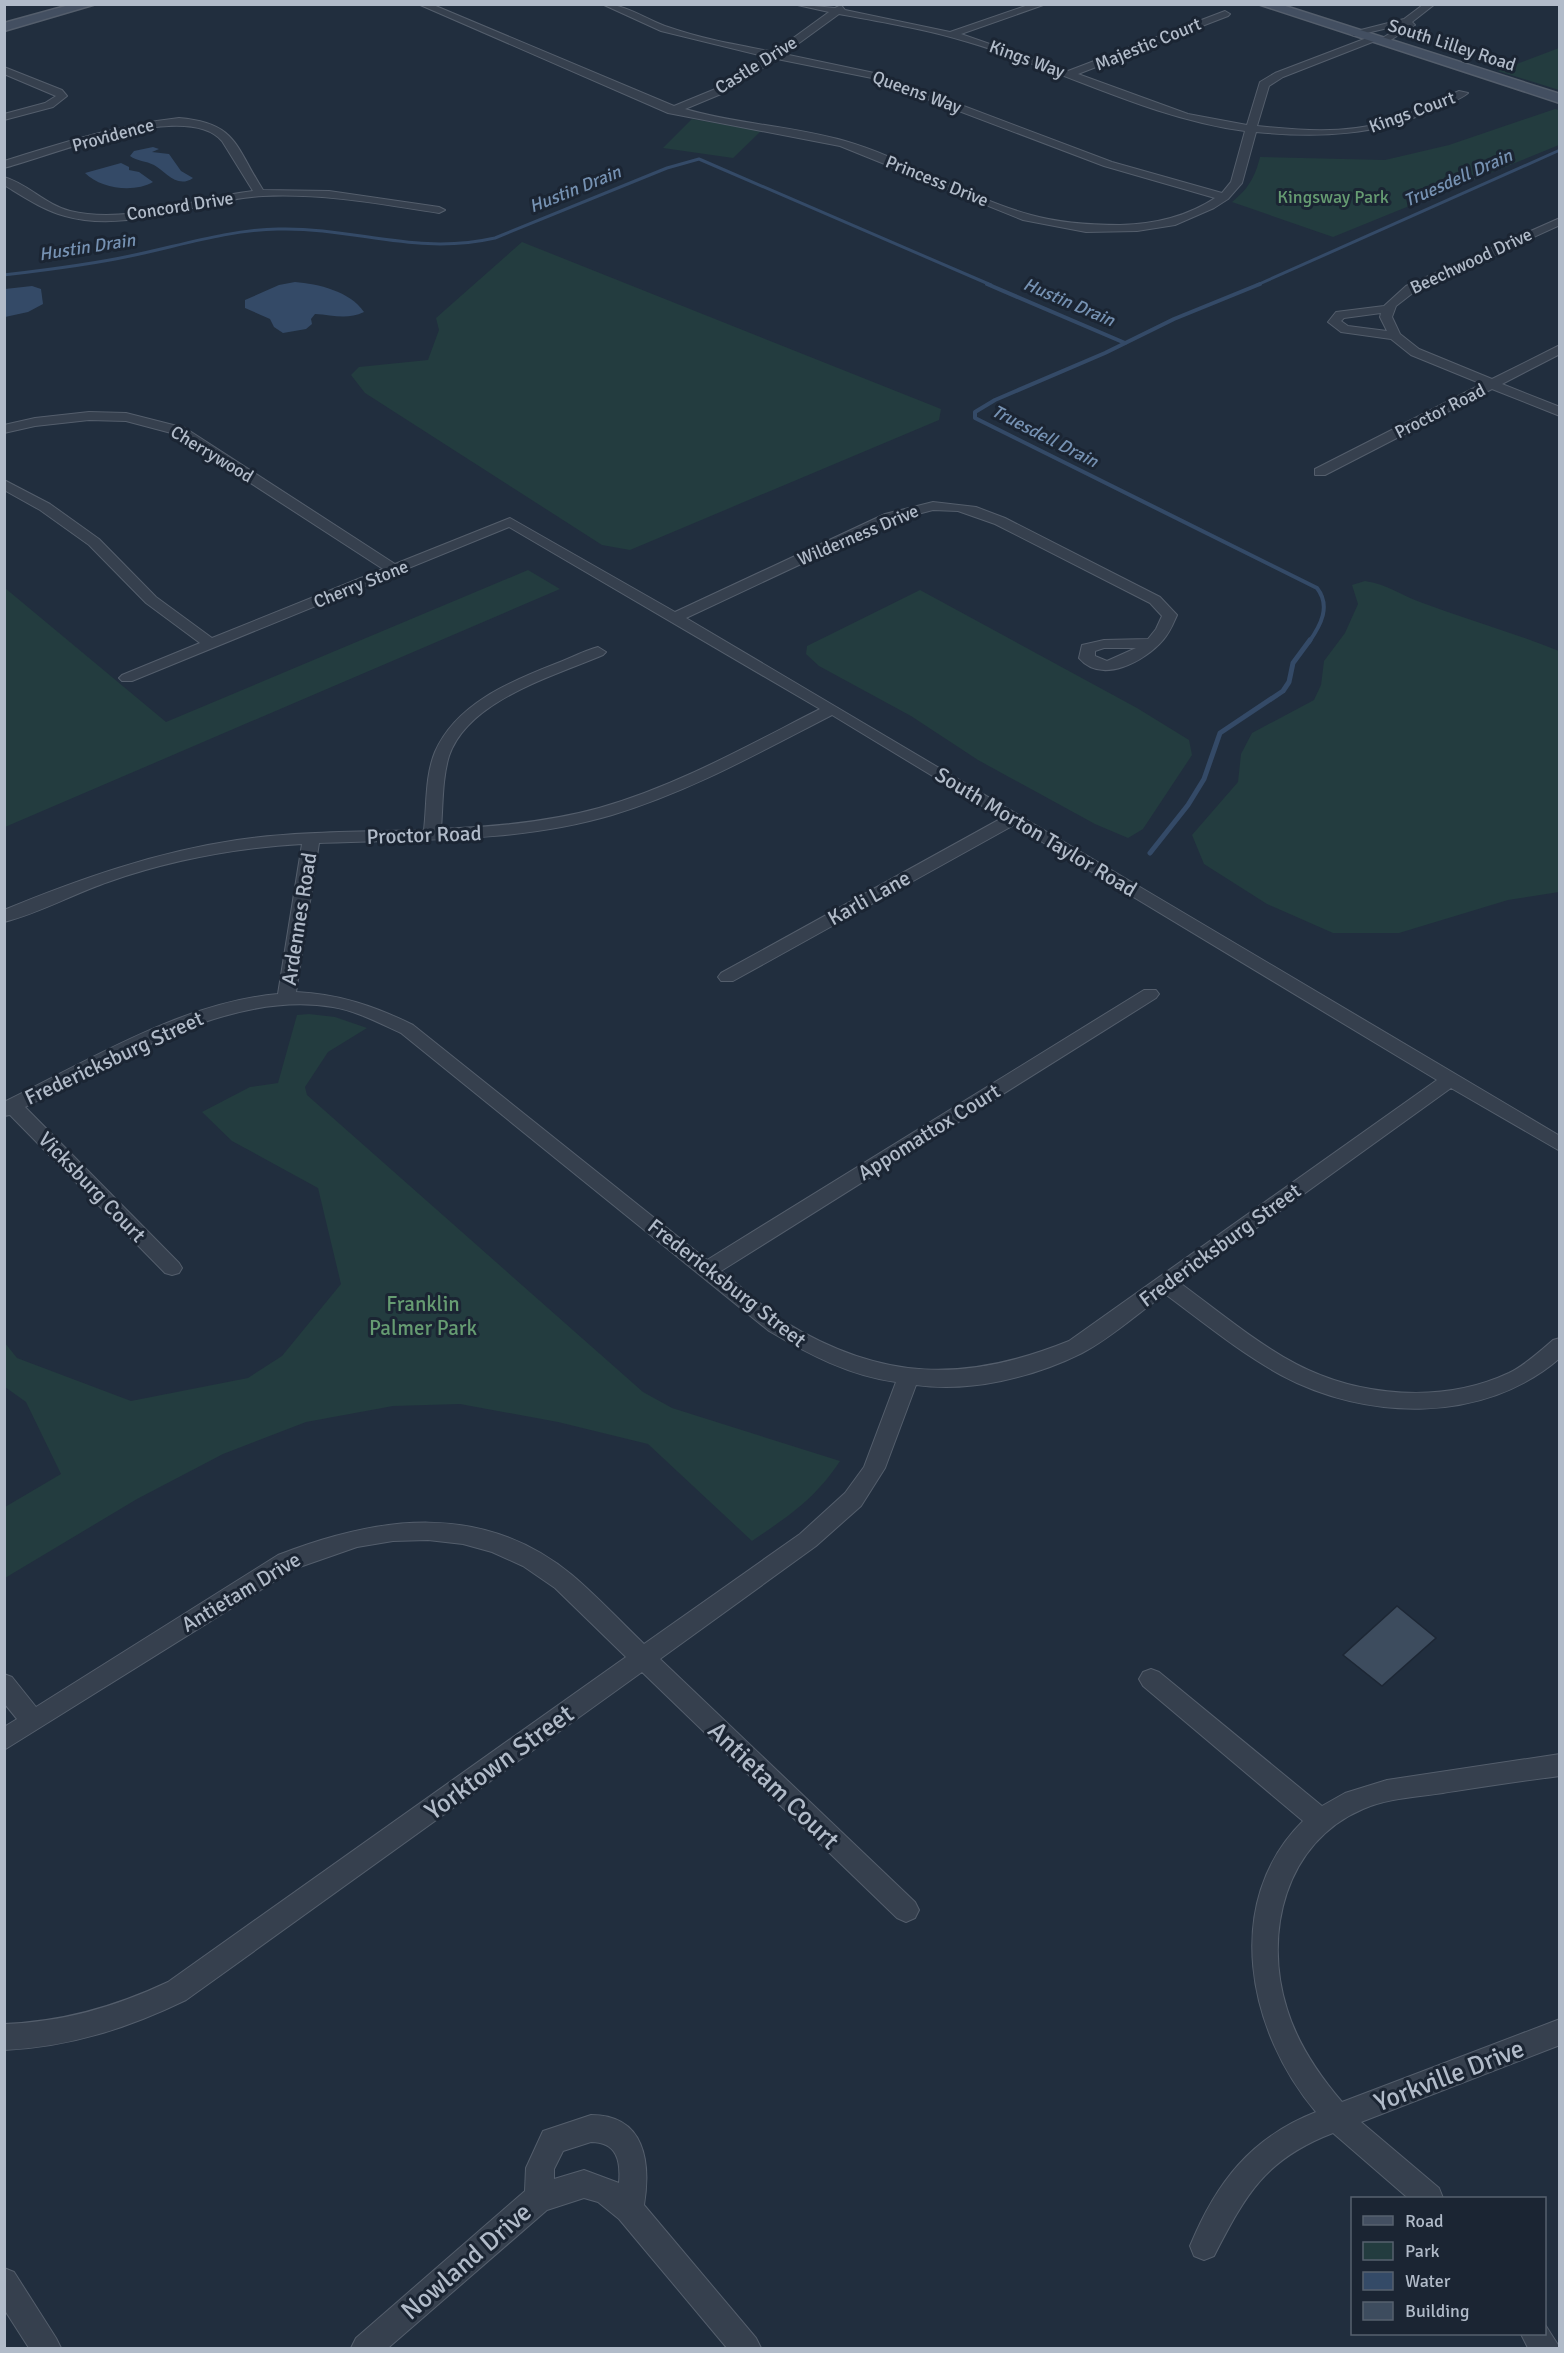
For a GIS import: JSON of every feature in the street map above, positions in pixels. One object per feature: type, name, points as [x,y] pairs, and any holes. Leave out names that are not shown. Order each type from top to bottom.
[{"type":"street","points":[[4,27],[90,4]]},
{"type":"street","name":"Princess Drive","points":[[412,4],[424,6],[672,111],[843,144],[1017,214],[1061,226],[1112,230],[1156,226],[1194,214],[1224,197],[1236,183],[1261,88],[1269,80],[1407,28],[1410,25],[1407,21]]},
{"type":"street","name":"Queens Way","points":[[606,4],[678,33],[875,76],[1108,164],[1224,197]]},
{"type":"street","name":"Kings Way","points":[[797,4],[953,34],[1191,118],[1252,127]]},
{"type":"street","name":"Castle Drive","points":[[672,111],[731,84],[776,56],[846,4]]},
{"type":"street","points":[[953,34],[1042,4]]},
{"type":"street","name":"South Lilley Road","points":[[1264,4],[1560,99]]},
{"type":"street","name":"Princess Drive","points":[[1353,33],[1407,21],[1431,4]]},
{"type":"street","name":"Majestic Court","points":[[1070,74],[1225,14]]},
{"type":"street","points":[[4,70],[58,92],[62,96],[50,105],[4,117]]},
{"type":"street","name":"Kings Court","points":[[1252,127],[1327,132],[1374,128],[1463,93]]},
{"type":"street","name":"Providence","points":[[4,165],[148,124],[194,122],[208,125],[220,132],[260,194]]},
{"type":"street","name":"Concord Drive","points":[[4,180],[58,211],[90,218],[120,216],[260,194],[316,192],[367,194],[439,210]]},
{"type":"street","name":"Beechwood Drive","points":[[1560,221],[1410,289],[1395,299],[1388,309],[1388,324],[1395,336],[1424,357],[1560,412]]},
{"type":"street","name":"Beechwood Drive","points":[[1388,309],[1340,315],[1334,322],[1345,329],[1395,336]]},
{"type":"street","name":"Proctor Road","points":[[1320,472],[1560,349]]},
{"type":"street","name":"Cherrywood","points":[[4,429],[51,419],[89,416],[126,417],[180,431],[395,570]]},
{"type":"street","points":[[4,484],[45,507],[94,542],[151,600],[211,644]]},
{"type":"street","name":"Wilderness Drive","points":[[674,618],[890,517],[915,507],[945,503],[974,509],[1000,521],[1155,600],[1170,615],[1162,633],[1150,643]]},
{"type":"street","name":"Cherry Stone","points":[[127,678],[510,522]]},
{"type":"street","name":"South Morton Taylor Road","points":[[510,522],[832,710],[1560,1145]]},
{"type":"street","points":[[432,836],[441,756],[455,728],[490,700],[598,651]]},
{"type":"street","name":"Proctor Road","points":[[4,917],[85,883],[155,861],[229,846],[311,840],[432,836],[529,828],[622,807],[675,786],[832,710]]},
{"type":"street","name":"Karli Lane","points":[[727,977],[1012,819]]},
{"type":"street","name":"Ardennes Road","points":[[286,999],[311,840]]},
{"type":"street","name":"Appomattox Court","points":[[708,1269],[1150,994]]},
{"type":"street","name":"Fredericksburg Street","points":[[9,1108],[196,1017],[243,1003],[286,999],[318,999],[353,1005],[379,1014],[407,1029],[776,1326],[807,1346],[856,1367],[908,1378],[976,1378],[1010,1372],[1045,1362],[1076,1347],[1450,1080]]},
{"type":"street","name":"Vicksburg Court","points":[[9,1108],[172,1268]]},
{"type":"street","points":[[1166,1284],[1263,1355],[1291,1371],[1339,1389],[1370,1396],[1422,1401],[1475,1394],[1518,1378],[1560,1346]]},
{"type":"street","name":"Yorktown Street","points":[[4,2037],[80,2030],[132,2013],[177,1991],[642,1659],[834,1519],[871,1475],[908,1378]]},
{"type":"street","name":"Antietam Drive","points":[[4,1740],[286,1562],[338,1541],[393,1531],[457,1533],[493,1542],[521,1554],[563,1581],[642,1659]]},
{"type":"street","name":"Antietam Court","points":[[642,1659],[906,1910]]},
{"type":"street","points":[[1151,1679],[1321,1821]]},
{"type":"street","points":[[4,1684],[33,1721]]},
{"type":"street","points":[[1427,2197],[1338,2117],[1307,2079],[1283,2038],[1269,1995],[1264,1953],[1267,1914],[1281,1872],[1298,1843],[1321,1821],[1352,1801],[1382,1791],[1560,1765]]},
{"type":"street","name":"Yorkville Drive","points":[[1204,2246],[1233,2190],[1252,2167],[1300,2132],[1560,2032]]},
{"type":"street","name":"Nowland Drive","points":[[539,2198],[540,2168],[553,2141],[593,2126],[609,2129],[626,2144],[633,2167],[629,2209]]},
{"type":"street","name":"Nowland Drive","points":[[366,2349],[539,2198],[584,2184],[605,2190],[629,2209],[746,2349]]},
{"type":"street","points":[[4,2282],[46,2349]]},
{"type":"street","points":[[1536,2335],[1545,2349]]},
{"type":"green space","points":[[1559,48],[1559,90],[1498,71]]},
{"type":"green space","name":"Kingsway Park","points":[[1555,109],[1559,110],[1559,145],[1333,237],[1232,202],[1250,182],[1260,157],[1385,160],[1449,145]]},
{"type":"green space","points":[[692,119],[761,131],[733,158],[663,148]]},
{"type":"green space","points":[[522,242],[941,409],[939,420],[630,550],[602,545],[365,393],[351,375],[359,367],[428,360],[439,330],[436,318]]},
{"type":"green space","points":[[528,570],[560,589],[5,827],[5,588],[166,722]]},
{"type":"green space","points":[[1365,581],[1559,651],[1559,892],[1508,900],[1399,933],[1333,933],[1267,904],[1204,864],[1192,835],[1238,782],[1241,754],[1252,733],[1314,700],[1321,685],[1324,661],[1345,633],[1358,604],[1352,585]]},
{"type":"green space","points":[[920,590],[1137,708],[1189,740],[1192,755],[1143,829],[1128,838],[1095,824],[978,760],[911,716],[819,666],[806,654],[807,646]]},
{"type":"green space","name":"Franklin Palmer Park","points":[[297,1015],[335,1017],[367,1028],[328,1052],[305,1087],[307,1095],[643,1392],[672,1408],[840,1461],[811,1497],[790,1515],[752,1541],[648,1444],[558,1422],[460,1404],[393,1406],[306,1422],[223,1454],[137,1499],[5,1578],[5,1507],[61,1474],[26,1402],[5,1387],[5,1343],[17,1358],[131,1401],[248,1378],[282,1356],[341,1284],[318,1188],[232,1141],[202,1112],[250,1087],[278,1083]]},
{"type":"water","points":[[153,147],[159,149],[152,152],[169,154],[181,171],[193,178],[182,182],[177,181],[154,165],[130,156],[134,151]]},
{"type":"water","points":[[121,163],[129,167],[129,170],[139,172],[153,182],[137,187],[118,188],[100,183],[85,173]]},
{"type":"water","points":[[295,282],[333,290],[351,299],[364,312],[346,316],[315,314],[311,319],[312,324],[306,329],[283,333],[274,327],[270,319],[245,308],[245,300],[279,285]]},
{"type":"water","points":[[32,286],[41,289],[43,304],[28,312],[5,317],[5,289]]},
{"type":"building","points":[[1397,1606],[1436,1638],[1382,1686],[1343,1655]]},
{"type":"waterway","name":"Truesdell Drain","points":[[1257,285],[1560,150]]},
{"type":"waterway","name":"Hustin Drain","points":[[4,275],[99,262],[222,235],[259,230],[333,232],[411,243],[466,243],[495,238],[667,168],[699,159],[991,285]]},
{"type":"waterway","name":"Hustin Drain","points":[[987,284],[1125,343]]},
{"type":"waterway","name":"Truesdell Drain","points":[[1260,284],[1174,319],[1105,353],[995,400],[975,412],[975,418],[1317,588],[1324,609],[1317,629],[1309,642]]},
{"type":"waterway","name":"Truesdell Drain","points":[[1150,853],[1188,805],[1204,779],[1220,733],[1283,691],[1289,682],[1293,663],[1310,640]]}]
